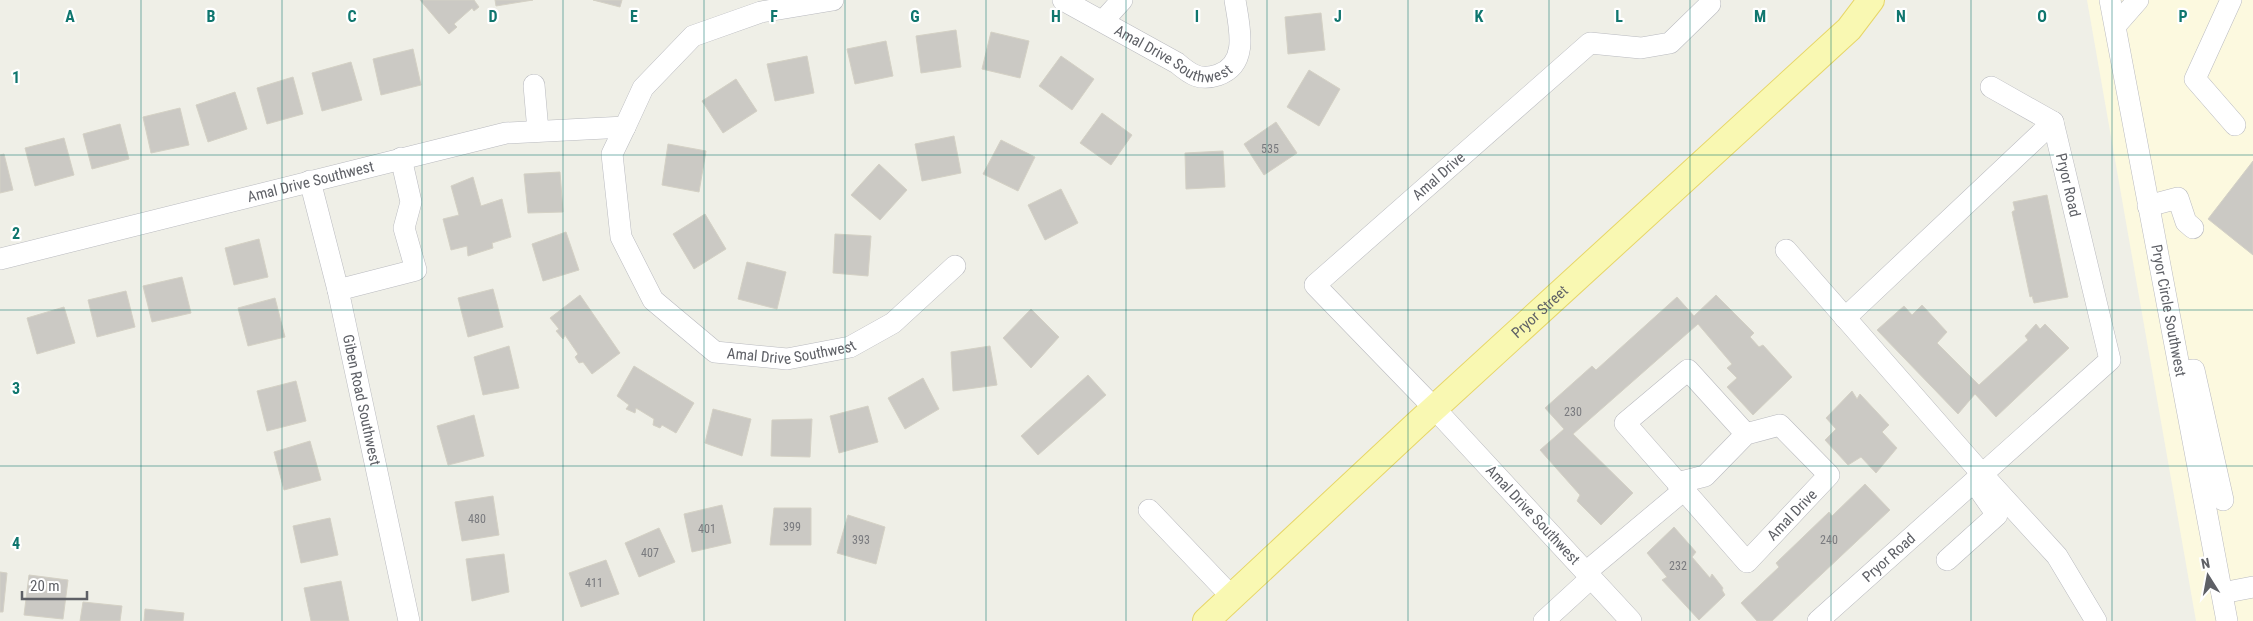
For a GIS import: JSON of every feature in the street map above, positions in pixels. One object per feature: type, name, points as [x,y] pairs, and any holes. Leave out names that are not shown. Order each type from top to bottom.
[{"type":"main road","name":"Pryor Street","points":[[1206,621],[1434,408],[1849,29],[1872,1]]},
{"type":"street","name":"Amal Drive Southwest","points":[[833,0],[761,12],[693,36],[643,88],[612,154],[621,237],[653,300],[715,352],[787,359],[850,348],[893,323],[955,266]]},
{"type":"street","name":"Amal Drive Southwest","points":[[1063,0],[1177,64],[1193,77],[1209,78],[1229,72],[1239,57],[1241,36],[1235,0]]},
{"type":"street","name":"Amal Drive Southwest","points":[[1103,21],[1122,0]]},
{"type":"street","name":"Pryor Circle Southwest","points":[[2110,0],[2180,372],[2219,501],[2222,593],[2227,621]]},
{"type":"street","points":[[2116,26],[2138,0]]},
{"type":"street","points":[[2231,0],[2195,79],[2235,125]]},
{"type":"street","name":"Amal Drive","points":[[1434,408],[1315,285],[1590,43],[1641,48],[1670,43],[1710,4]]},
{"type":"street","points":[[534,85],[538,131]]},
{"type":"street","points":[[1845,318],[2053,122],[1991,88]]},
{"type":"street","name":"Pryor Road","points":[[1818,621],[2110,360],[2053,122]]},
{"type":"street","name":"Amal Drive Southwest","points":[[0,259],[506,133],[624,127]]},
{"type":"street","points":[[338,290],[416,270],[404,228],[412,202],[402,158]]},
{"type":"street","name":"Giben Road Southwest","points":[[310,181],[338,290],[409,621]]},
{"type":"street","points":[[2148,206],[2178,198],[2186,222],[2193,228]]},
{"type":"street","points":[[1786,250],[1978,478],[2057,556],[2096,621]]},
{"type":"street","name":"Amal Drive","points":[[1688,370],[1746,434],[1780,425],[1829,476],[1746,562],[1680,487],[1625,423],[1688,370]]},
{"type":"street","name":"Amal Drive Southwest","points":[[1434,408],[1631,621]]},
{"type":"street","points":[[1544,621],[1588,575],[1680,487],[1705,476],[1746,434]]},
{"type":"street","points":[[1947,560],[1997,514],[1978,478]]},
{"type":"street","points":[[1149,510],[1232,597]]},
{"type":"street","points":[[2222,593],[2253,587]]},
{"type":"shaded area","points":[[2087,0],[2253,0],[2253,621],[2196,621]]},
{"type":"building","points":[[420,0],[474,0],[479,7],[474,11],[472,8],[454,24],[457,27],[449,34]]},
{"type":"building","points":[[495,0],[533,0],[496,6]]},
{"type":"building","points":[[593,0],[622,0],[620,7]]},
{"type":"building","points":[[1321,13],[1325,50],[1288,54],[1285,17]]},
{"type":"building","points":[[956,30],[961,67],[921,73],[916,36]]},
{"type":"building","points":[[991,32],[1029,41],[1020,78],[982,69]]},
{"type":"building","points":[[886,41],[893,76],[855,84],[847,49]]},
{"type":"building","points":[[413,49],[421,85],[381,95],[373,59]]},
{"type":"building","points":[[807,56],[814,93],[775,101],[767,64]]},
{"type":"building","points":[[1061,56],[1094,79],[1072,110],[1039,86]]},
{"type":"building","points":[[351,62],[362,100],[322,111],[312,73]]},
{"type":"building","points":[[1309,70],[1340,89],[1319,126],[1287,107]]},
{"type":"building","points":[[293,77],[303,114],[267,124],[257,88]]},
{"type":"building","points":[[736,79],[757,111],[723,133],[702,101]]},
{"type":"building","points":[[235,92],[247,129],[208,142],[196,105]]},
{"type":"building","points":[[180,108],[189,145],[151,153],[143,117]]},
{"type":"building","points":[[1102,113],[1132,135],[1111,165],[1080,143]]},
{"type":"building","points":[[1276,122],[1297,153],[1264,175],[1244,144]]},
{"type":"building","points":[[120,124],[129,159],[92,169],[83,134]]},
{"type":"building","points":[[954,136],[961,173],[922,181],[915,144]]},
{"type":"building","points":[[64,138],[74,175],[35,186],[25,148]]},
{"type":"building","points":[[1001,140],[1035,157],[1018,191],[983,174]]},
{"type":"building","points":[[668,144],[706,151],[699,192],[662,185]]},
{"type":"building","points":[[1223,151],[1225,187],[1186,189],[1185,153]]},
{"type":"building","points":[[4,154],[13,190],[0,193],[0,155]]},
{"type":"building","points":[[2253,161],[2253,255],[2208,219]]},
{"type":"building","points":[[879,164],[907,190],[880,220],[851,195]]},
{"type":"building","points":[[560,172],[563,212],[528,213],[524,174]]},
{"type":"building","points":[[473,177],[481,206],[502,199],[511,237],[492,243],[493,248],[468,256],[467,246],[451,250],[443,219],[459,215],[451,186]]},
{"type":"building","points":[[1061,189],[1078,223],[1045,240],[1028,205]]},
{"type":"building","points":[[2047,195],[2068,297],[2034,303],[2032,296],[2030,297],[2012,212],[2015,210],[2013,202]]},
{"type":"building","points":[[705,214],[726,249],[694,269],[673,234]]},
{"type":"building","points":[[566,232],[579,270],[543,281],[532,244]]},
{"type":"building","points":[[835,234],[871,236],[868,276],[833,273]]},
{"type":"building","points":[[259,239],[268,277],[234,285],[225,248]]},
{"type":"building","points":[[747,262],[786,272],[777,309],[738,299]]},
{"type":"building","points":[[182,277],[191,313],[152,322],[143,286]]},
{"type":"building","points":[[493,289],[503,327],[468,337],[458,298]]},
{"type":"building","points":[[126,291],[135,327],[97,337],[88,300]]},
{"type":"building","points":[[580,295],[620,353],[592,374],[583,362],[579,363],[575,357],[578,354],[565,335],[563,339],[556,331],[559,329],[550,318]]},
{"type":"building","points":[[1716,295],[1754,333],[1750,337],[1759,347],[1763,345],[1792,377],[1753,415],[1727,387],[1737,378],[1727,368],[1732,364],[1698,324],[1573,434],[1633,493],[1601,525],[1577,501],[1580,495],[1540,450],[1564,429],[1545,408],[1592,366],[1596,370],[1677,297],[1694,316]]},
{"type":"building","points":[[275,298],[285,337],[248,346],[238,308]]},
{"type":"building","points":[[1922,305],[1947,332],[1937,343],[1979,385],[2028,340],[2025,336],[2036,324],[2040,329],[2045,324],[2069,348],[1996,417],[1975,394],[1958,414],[1877,330],[1904,306],[1912,315]]},
{"type":"building","points":[[64,307],[75,343],[37,354],[27,318]]},
{"type":"building","points":[[1031,309],[1059,337],[1031,368],[1003,338]]},
{"type":"building","points":[[509,346],[519,388],[483,395],[474,357]]},
{"type":"building","points":[[990,346],[997,385],[953,391],[951,352]]},
{"type":"building","points":[[634,366],[694,403],[676,433],[662,425],[660,428],[653,425],[654,419],[636,408],[635,413],[626,409],[629,405],[617,396]]},
{"type":"building","points":[[1088,375],[1106,395],[1038,455],[1021,436]]},
{"type":"building","points":[[923,378],[939,409],[905,429],[888,398]]},
{"type":"building","points":[[296,381],[306,421],[267,431],[257,391]]},
{"type":"building","points":[[1852,391],[1857,399],[1860,394],[1889,425],[1882,432],[1897,448],[1876,473],[1861,457],[1848,465],[1825,440],[1836,429],[1826,418]]},
{"type":"building","points":[[868,406],[878,442],[839,453],[830,416]]},
{"type":"building","points":[[713,409],[751,419],[742,456],[705,443]]},
{"type":"building","points":[[474,415],[484,456],[448,465],[437,426]]},
{"type":"building","points":[[812,419],[810,457],[771,456],[772,420]]},
{"type":"building","points":[[310,441],[321,480],[284,490],[274,452]]},
{"type":"building","points":[[1865,484],[1890,510],[1772,621],[1757,621],[1741,603],[1779,567],[1776,563],[1829,512],[1832,516]]},
{"type":"building","points":[[493,496],[499,535],[462,541],[455,502]]},
{"type":"building","points":[[722,505],[731,543],[692,552],[684,514]]},
{"type":"building","points":[[774,508],[811,508],[811,545],[770,545]]},
{"type":"building","points":[[848,515],[885,527],[876,564],[837,553]]},
{"type":"building","points":[[330,518],[338,555],[301,563],[293,526]]},
{"type":"building","points":[[1674,527],[1696,552],[1692,557],[1710,578],[1712,574],[1723,588],[1722,590],[1725,595],[1699,620],[1662,580],[1667,577],[1647,553]]},
{"type":"building","points":[[659,528],[675,562],[639,577],[625,543]]},
{"type":"building","points":[[504,554],[509,592],[472,601],[466,559]]},
{"type":"building","points":[[606,560],[619,594],[581,607],[569,573]]},
{"type":"building","points":[[0,572],[7,573],[3,612],[0,612]]},
{"type":"building","points":[[29,575],[68,580],[63,619],[24,615]]},
{"type":"building","points":[[341,581],[349,621],[311,621],[304,588]]},
{"type":"building","points":[[83,602],[122,606],[120,621],[80,621]]},
{"type":"building","points":[[145,609],[184,613],[183,621],[144,621]]}]
